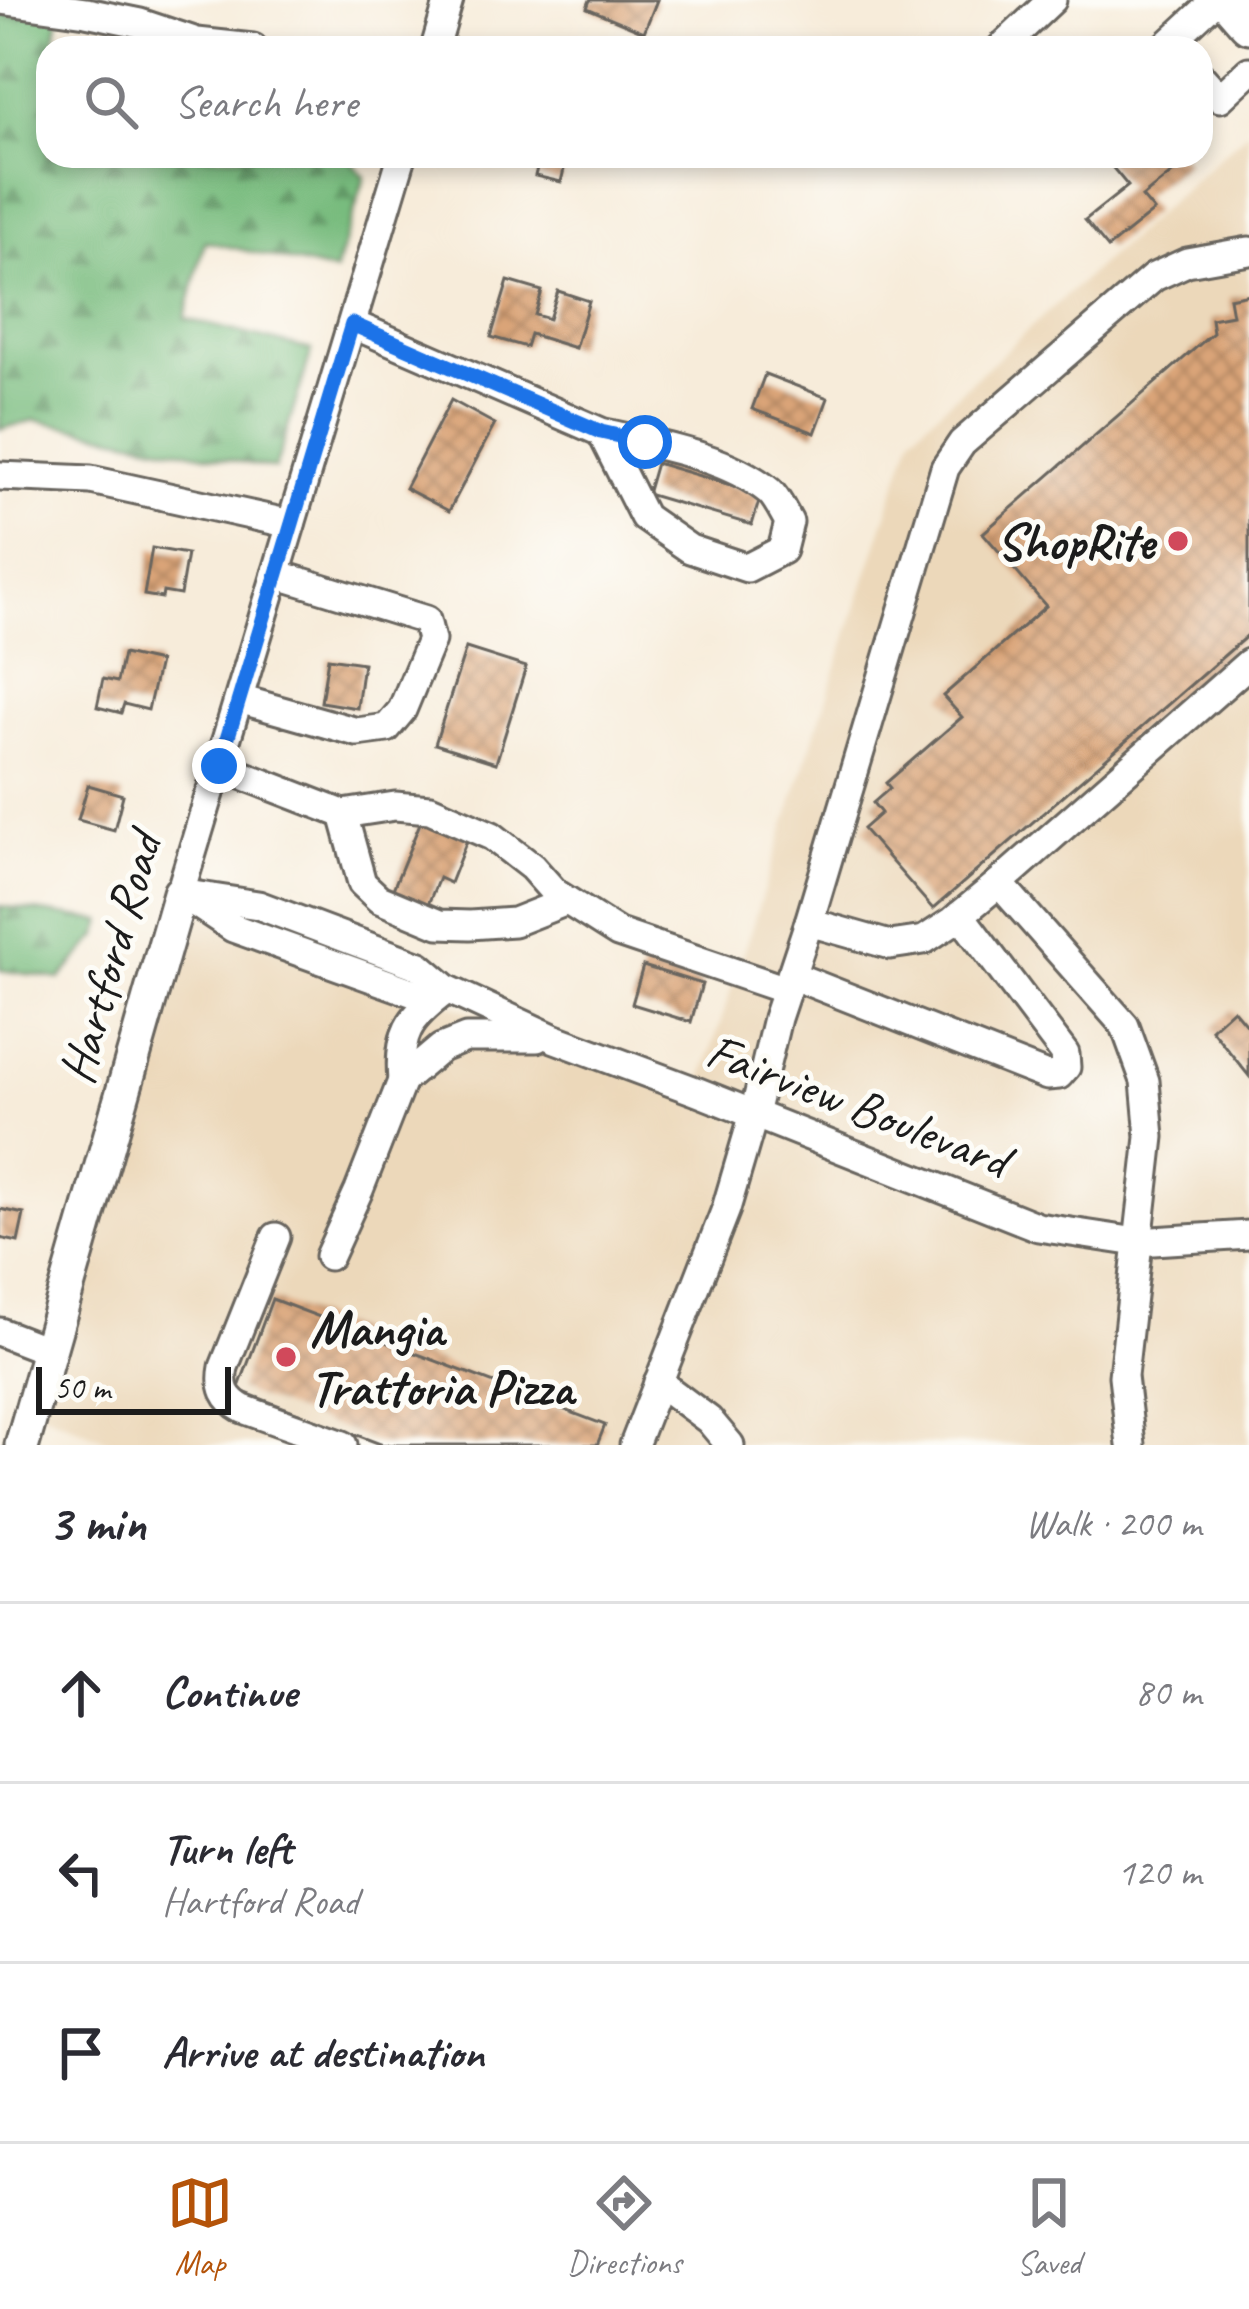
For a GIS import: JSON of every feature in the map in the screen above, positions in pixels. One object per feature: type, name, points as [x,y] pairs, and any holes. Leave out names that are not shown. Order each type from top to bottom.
[{"type":"highway","points":[[1229,0],[1249,23]]},
{"type":"main road","name":"Hartford Road","points":[[22,1445],[180,893]]},
{"type":"street","points":[[0,0],[140,23],[176,36]]},
{"type":"street","points":[[438,36],[449,0]]},
{"type":"street","points":[[1014,36],[1052,0]]},
{"type":"street","points":[[1180,36],[1216,0]]},
{"type":"street","points":[[1213,90],[1220,98],[1249,70]]},
{"type":"street","name":"Hartford Road","points":[[180,893],[398,169]]},
{"type":"street","points":[[634,1445],[727,1209],[789,982],[945,468],[962,442],[1154,277],[1187,262],[1249,251]]},
{"type":"street","points":[[352,324],[601,432],[690,453],[734,471],[771,493],[789,523],[782,550],[747,568],[690,549],[644,517],[601,432]]},
{"type":"street","points":[[0,476],[91,480],[292,524]]},
{"type":"street","points":[[239,699],[358,732],[387,728],[402,710],[430,640],[426,620],[276,574]]},
{"type":"street","points":[[809,922],[890,945],[924,940],[999,883],[1249,663]]},
{"type":"street","points":[[219,766],[343,814],[394,806],[430,809],[492,836],[532,867],[555,893],[618,933],[789,982],[1047,1076],[1059,1075],[1066,1066],[1065,1054],[960,916]]},
{"type":"street","points":[[343,814],[362,883],[379,899],[439,923],[514,922],[567,901]]},
{"type":"street","points":[[999,883],[1125,1026],[1145,1081],[1150,1137],[1123,1376],[1131,1445]]},
{"type":"street","name":"Fairview Boulevard","points":[[180,893],[233,928],[414,992],[447,989],[553,1039],[1038,1227],[1137,1242],[1249,1235]]},
{"type":"street","points":[[329,1256],[402,1081],[400,1057],[413,1015],[447,989]]},
{"type":"street","points":[[402,1081],[441,1048],[466,1038],[553,1039]]},
{"type":"street","points":[[276,1237],[221,1383],[230,1402],[243,1409],[343,1445]]},
{"type":"street","points":[[0,1332],[49,1351]]},
{"type":"street","points":[[658,1382],[710,1420],[730,1445]]},
{"type":"shaded area","points":[[1249,130],[1249,1445],[117,1445],[33,1408],[180,893],[233,928],[698,1091],[913,434],[1207,168],[1213,168],[1213,163]]},
{"type":"green space","points":[[0,0],[62,0],[55,36],[36,36],[36,168],[357,168],[365,177],[335,272],[205,241],[185,319],[312,350],[275,469],[35,420],[0,429]]},
{"type":"green space","points":[[0,906],[103,921],[98,936],[60,979],[0,970]]},
{"type":"building","points":[[590,0],[657,0],[644,32],[587,8]]},
{"type":"building","points":[[537,168],[564,168],[561,182],[535,176]]},
{"type":"building","points":[[1113,168],[1178,168],[1142,197],[1154,211],[1108,248],[1085,220],[1128,186]]},
{"type":"building","points":[[508,281],[542,291],[535,315],[549,319],[558,291],[589,301],[575,348],[530,334],[526,347],[491,337]]},
{"type":"building","points":[[1249,294],[1249,634],[933,909],[863,829],[881,813],[873,803],[890,788],[886,783],[962,717],[943,696],[1046,606],[983,533],[1213,333],[1211,319],[1232,315],[1229,298]]},
{"type":"building","points":[[765,374],[828,398],[815,433],[752,409]]},
{"type":"building","points":[[451,400],[495,424],[449,511],[405,488]]},
{"type":"building","points":[[656,463],[761,494],[752,525],[647,494]]},
{"type":"building","points":[[152,548],[187,554],[180,595],[144,595]]},
{"type":"building","points":[[466,648],[526,667],[496,763],[435,744]]},
{"type":"building","points":[[123,654],[159,662],[148,710],[124,704],[121,713],[97,707],[103,679],[117,682]]},
{"type":"building","points":[[328,658],[363,663],[357,708],[321,702]]},
{"type":"building","points":[[88,785],[123,795],[114,830],[78,820]]},
{"type":"building","points":[[423,816],[469,835],[450,883],[439,878],[426,909],[391,894]]},
{"type":"building","points":[[643,966],[702,984],[691,1022],[632,1004]]},
{"type":"building","points":[[1233,1009],[1249,1028],[1249,1076],[1211,1029]]},
{"type":"building","points":[[0,1209],[24,1214],[18,1242],[0,1238]]},
{"type":"building","points":[[272,1299],[605,1425],[597,1445],[383,1445],[238,1390]]},
{"type":"place","name":"ShopRite","points":[[1178,541]]},
{"type":"place","name":"Mangia Trattoria Pizza","points":[[286,1357]]},
{"type":"route","points":[[219,766],[352,324],[601,432],[645,442]]}]
